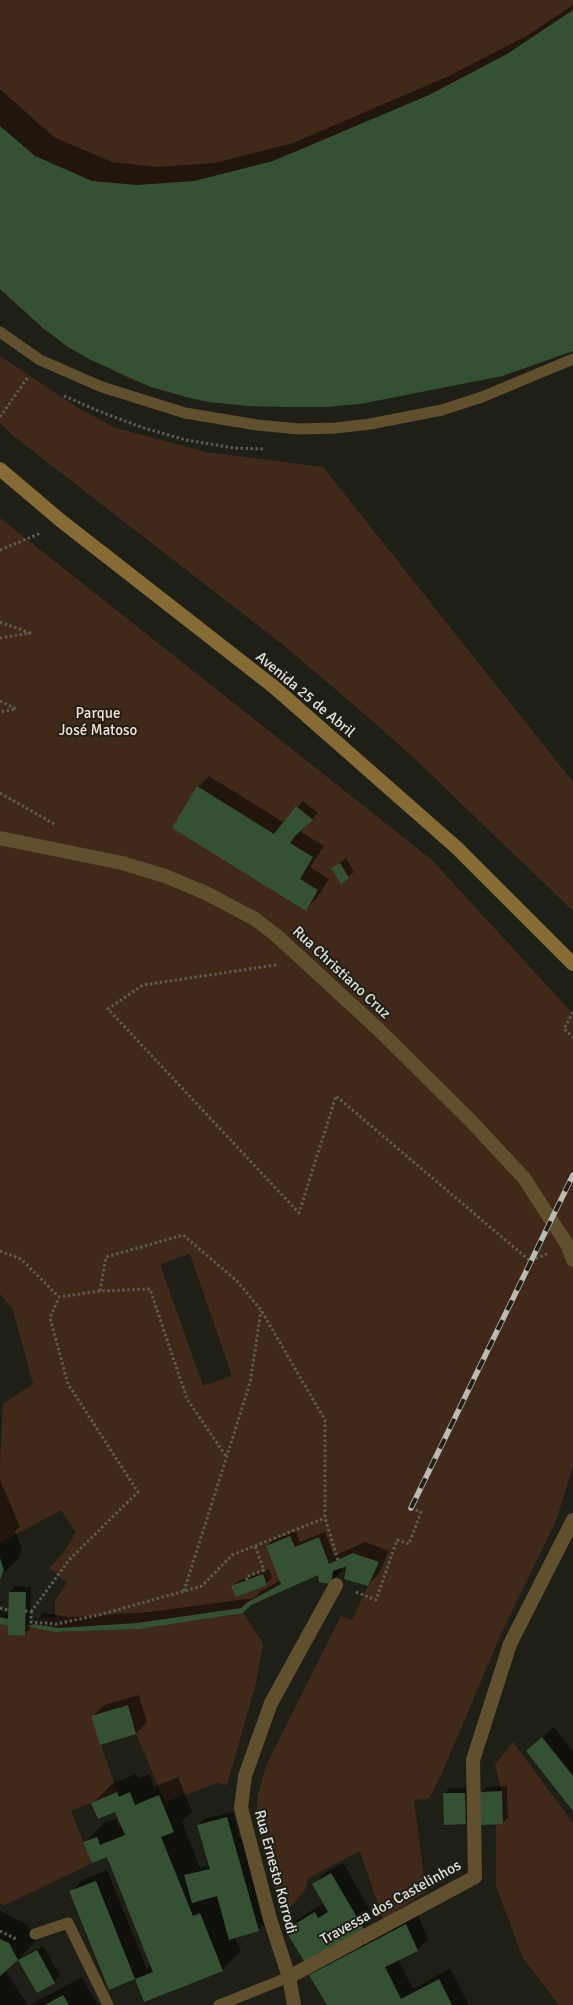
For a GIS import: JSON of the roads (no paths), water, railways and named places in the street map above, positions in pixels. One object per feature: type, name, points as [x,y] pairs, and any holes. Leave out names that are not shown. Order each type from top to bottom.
[{"type":"main road","name":"Avenida 25 de Abril","points":[[0,469],[60,520],[274,687],[457,848],[573,964]]},
{"type":"street","name":"Rua Christiano Cruz","points":[[0,838],[122,863],[173,879],[206,893],[255,919],[304,961],[397,1048],[471,1121],[524,1178],[568,1246],[573,1260]]},
{"type":"street","name":"Travessa dos Castelinhos","points":[[289,1977],[475,1877],[473,1760],[510,1644],[572,1528]]},
{"type":"street","name":"Rua Ernesto Korrodi","points":[[294,2005],[289,1977],[270,1919],[241,1808],[245,1776],[271,1703],[336,1585]]},
{"type":"lane","points":[[0,332],[40,360],[102,388],[186,413],[257,426],[299,429],[336,428],[370,424],[442,410],[482,397],[573,359]]},
{"type":"lane","points":[[35,1934],[68,1923],[108,2005]]},
{"type":"lane","points":[[219,2005],[289,1977]]},
{"type":"railway","points":[[411,1508],[573,1175]]},
{"type":"park label","name":"Parque José Matoso","points":[[98,722]]}]
